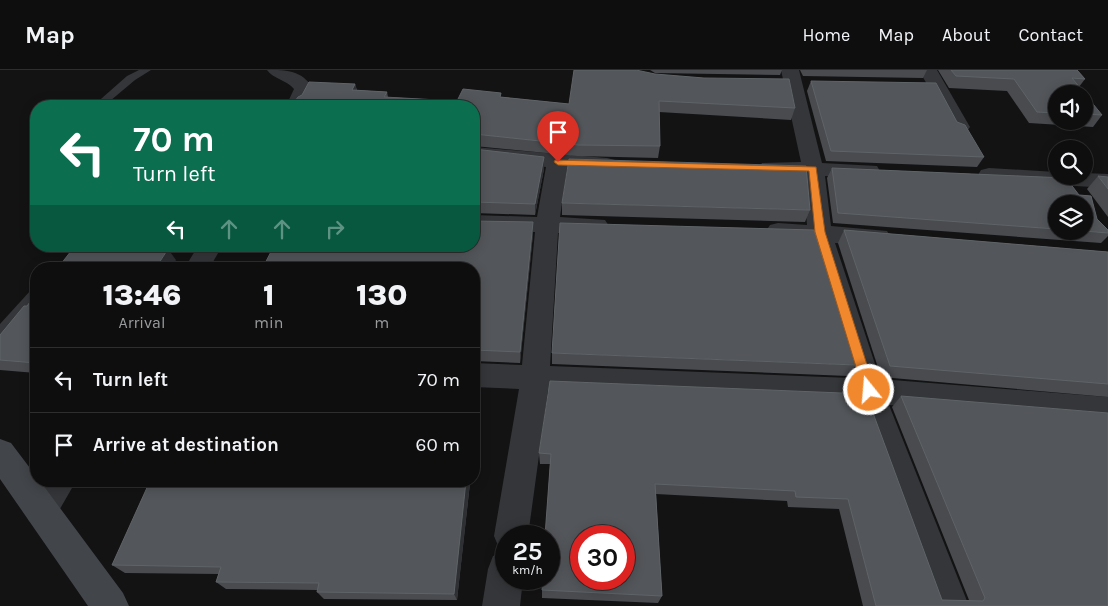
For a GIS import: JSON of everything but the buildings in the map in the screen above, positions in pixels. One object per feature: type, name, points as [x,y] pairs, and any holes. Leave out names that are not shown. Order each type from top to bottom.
[{"type":"main road","points":[[0,453],[110,606]]},
{"type":"street","points":[[276,70],[296,79],[304,88],[298,100]]},
{"type":"street","points":[[924,78],[939,86],[960,127]]},
{"type":"street","points":[[794,80],[813,169],[820,232],[869,390],[950,606]]},
{"type":"street","points":[[480,154],[558,162],[626,165]]},
{"type":"street","points":[[513,525],[535,379],[547,226],[558,162]]},
{"type":"street","points":[[754,168],[890,171]]},
{"type":"street","points":[[967,174],[1048,177]]},
{"type":"street","points":[[1093,180],[1108,181]]},
{"type":"street","points":[[480,223],[622,227]]},
{"type":"street","points":[[754,230],[820,232],[899,238]]},
{"type":"street","points":[[480,375],[535,379],[869,390],[1108,410]]},
{"type":"street","points":[[41,510],[56,487]]},
{"type":"street","points":[[501,606],[503,590]]},
{"type":"lane","points":[[105,100],[131,78],[146,70]]},
{"type":"lane","points":[[0,334],[30,301]]},
{"type":"route","points":[[558,162],[813,169],[820,232],[869,390]]}]
